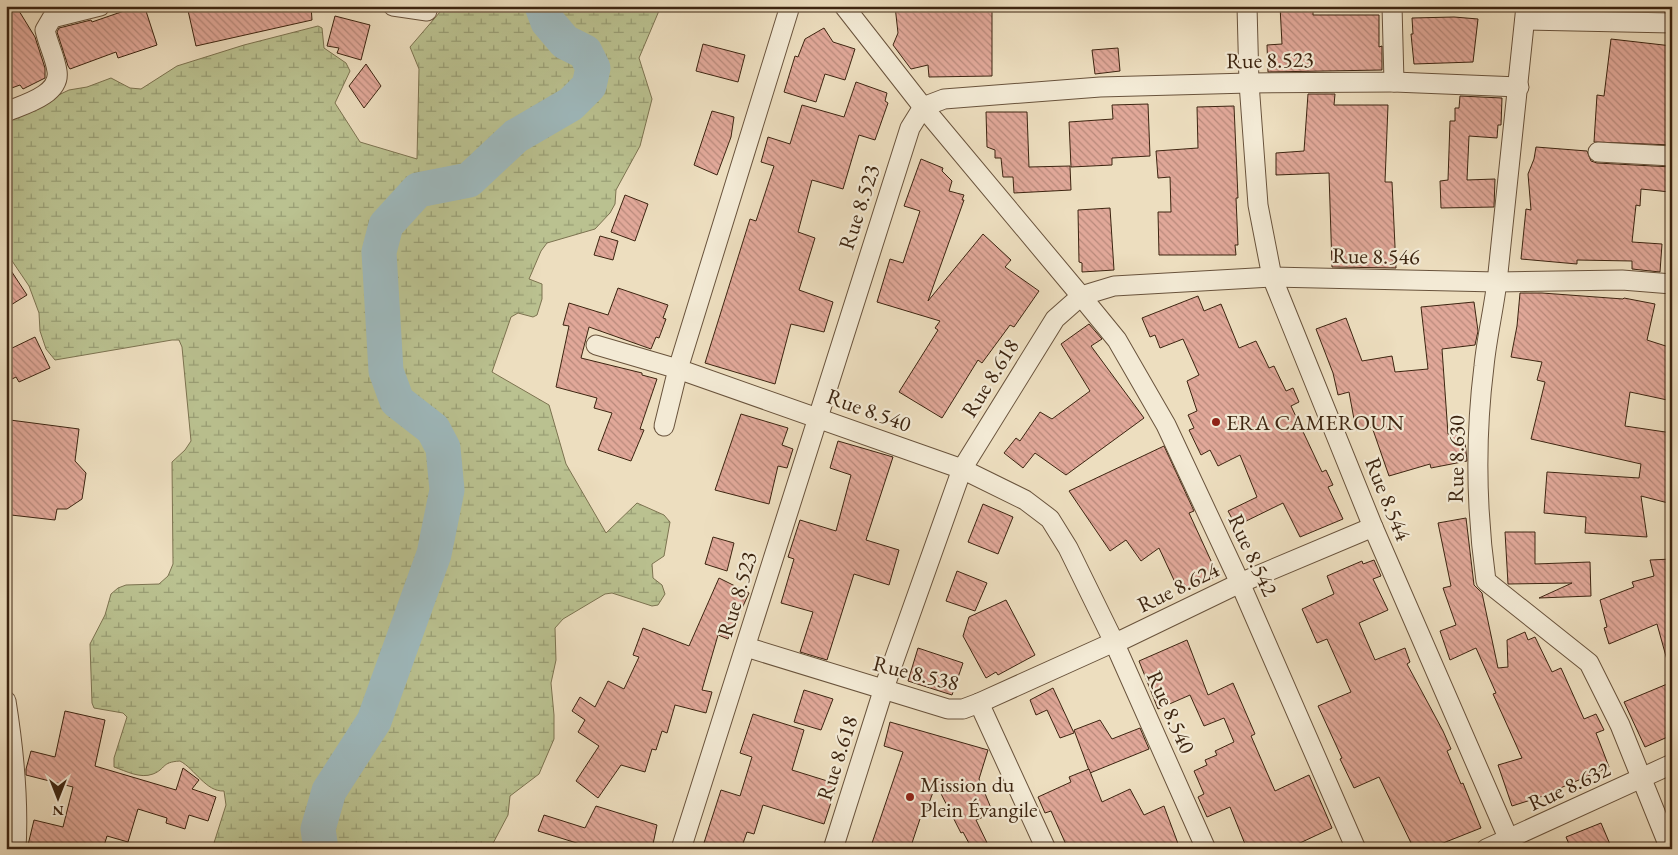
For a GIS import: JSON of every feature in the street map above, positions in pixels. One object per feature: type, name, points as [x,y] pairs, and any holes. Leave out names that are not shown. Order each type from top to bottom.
[{"type":"street","points":[[6,112],[43,95],[54,85],[58,72],[45,30],[52,18],[100,6]]},
{"type":"street","points":[[393,6],[427,11]]},
{"type":"street","points":[[664,426],[678,369],[790,6]]},
{"type":"street","points":[[844,6],[923,107],[1081,296]]},
{"type":"street","name":"Rue 8.544","points":[[1247,6],[1249,83],[1258,205],[1272,277],[1374,527],[1511,844]]},
{"type":"street","points":[[1392,6],[1394,82]]},
{"type":"street","points":[[1621,20],[1640,6]]},
{"type":"street","points":[[1526,13],[1672,23]]},
{"type":"street","name":"Rue 8.630","points":[[1526,13],[1520,87],[1497,282],[1484,366],[1476,464],[1479,530],[1486,581],[1589,663],[1620,725],[1640,779],[1670,849]]},
{"type":"street","name":"Rue 8.523","points":[[681,849],[910,128],[923,107],[944,99],[1090,88],[1249,83],[1394,82],[1520,87]]},
{"type":"street","points":[[1598,152],[1672,156]]},
{"type":"street","name":"Rue 8.546","points":[[1081,296],[1114,286],[1272,277],[1497,282],[1622,280],[1672,284]]},
{"type":"street","name":"Rue 8.618","points":[[833,849],[883,691],[962,469],[1055,319],[1081,296]]},
{"type":"street","name":"Rue 8.542","points":[[1081,296],[1117,340],[1166,425],[1240,584],[1356,849]]},
{"type":"street","name":"Rue 8.540","points":[[596,345],[678,369],[817,416],[962,469],[1025,500],[1050,518],[1068,548],[1114,642],[1206,849]]},
{"type":"street","name":"Rue 8.624","points":[[979,703],[1124,639],[1240,584],[1374,527]]},
{"type":"street","name":"Rue 8.538","points":[[746,647],[883,691],[948,709],[963,709],[979,703],[1046,849]]},
{"type":"street","points":[[6,701],[15,759],[18,816],[16,849]]},
{"type":"street","name":"Rue 8.632","points":[[1486,849],[1511,844],[1672,764]]},
{"type":"green space","points":[[440,6],[661,6],[639,58],[652,99],[640,146],[616,190],[615,204],[610,213],[595,229],[547,243],[541,251],[529,279],[542,284],[542,299],[537,315],[533,317],[518,313],[511,317],[492,372],[549,405],[566,464],[606,533],[637,503],[664,515],[670,522],[664,556],[652,564],[653,578],[662,585],[665,594],[658,605],[652,606],[612,593],[605,594],[563,619],[555,628],[556,660],[551,683],[554,739],[539,774],[510,796],[508,815],[490,849],[221,849],[213,846],[226,805],[224,791],[212,788],[206,784],[180,761],[167,764],[153,774],[143,776],[114,767],[114,758],[127,717],[123,713],[94,708],[92,703],[90,644],[105,615],[111,594],[118,588],[126,585],[159,584],[168,576],[173,564],[172,462],[185,450],[191,441],[182,347],[179,340],[172,340],[55,360],[46,349],[40,331],[39,313],[29,286],[6,252],[6,120],[69,90],[87,87],[111,78],[130,88],[141,89],[177,66],[244,45],[318,26],[322,28],[324,48],[346,63],[350,71],[335,103],[360,142],[417,159],[419,69],[410,47],[440,12]]},
{"type":"building","points":[[6,6],[16,6],[35,37],[45,68],[45,78],[23,89],[20,85],[6,90]]},
{"type":"building","points":[[187,6],[311,6],[312,20],[196,46]]},
{"type":"building","points":[[895,6],[992,6],[992,76],[929,77],[928,65],[911,69],[893,45],[898,33]]},
{"type":"building","points":[[1280,6],[1313,6],[1313,15],[1379,15],[1379,47],[1382,46],[1382,70],[1268,72],[1267,45],[1282,44]]},
{"type":"building","points":[[145,8],[157,45],[118,58],[116,52],[70,69],[57,32],[59,28],[91,20],[92,22],[124,11]]},
{"type":"building","points":[[335,16],[370,25],[361,60],[337,53],[339,48],[327,46]]},
{"type":"building","points":[[1454,17],[1478,19],[1473,62],[1414,64],[1411,34],[1413,34],[1412,18]]},
{"type":"building","points":[[824,28],[833,42],[855,49],[845,80],[825,74],[816,102],[784,92],[795,56],[798,57],[805,39]]},
{"type":"building","points":[[1611,39],[1672,46],[1672,145],[1594,142],[1597,95],[1604,96]]},
{"type":"building","points":[[703,44],[745,55],[738,82],[696,71]]},
{"type":"building","points":[[1118,48],[1120,71],[1095,74],[1092,50]]},
{"type":"building","points":[[366,64],[381,86],[364,108],[349,86]]},
{"type":"building","points":[[856,82],[887,93],[885,101],[888,103],[875,140],[859,135],[843,189],[812,180],[798,232],[815,238],[799,290],[833,302],[824,332],[791,324],[775,384],[705,363],[750,219],[756,221],[774,166],[761,162],[768,137],[790,144],[802,105],[844,117]]},
{"type":"building","points":[[1308,94],[1335,94],[1334,105],[1388,105],[1385,182],[1392,182],[1396,268],[1332,267],[1329,173],[1276,175],[1276,153],[1304,151]]},
{"type":"building","points":[[1460,96],[1502,98],[1501,125],[1498,125],[1497,138],[1469,136],[1467,180],[1495,179],[1494,207],[1441,208],[1440,181],[1448,180],[1450,121],[1455,121],[1455,108],[1459,108]]},
{"type":"building","points":[[1148,104],[1150,156],[1112,158],[1112,165],[1071,167],[1069,122],[1113,119],[1112,105]]},
{"type":"building","points":[[1234,106],[1238,198],[1236,198],[1238,245],[1235,245],[1236,255],[1159,255],[1158,212],[1171,212],[1170,177],[1158,178],[1156,151],[1198,148],[1197,107]]},
{"type":"building","points":[[712,111],[734,117],[731,137],[717,175],[694,165]]},
{"type":"building","points":[[986,112],[1027,112],[1029,167],[1070,166],[1071,190],[1014,193],[1013,177],[1003,177],[1001,158],[995,158],[995,150],[987,147]]},
{"type":"building","points":[[1536,147],[1587,151],[1591,161],[1597,163],[1672,167],[1670,192],[1641,189],[1640,206],[1636,205],[1632,242],[1662,244],[1660,272],[1632,269],[1632,261],[1577,260],[1577,264],[1521,259],[1526,209],[1531,210],[1528,174]]},
{"type":"building","points":[[921,159],[943,168],[942,171],[952,181],[949,191],[964,195],[962,200],[964,200],[928,301],[983,234],[1011,260],[1005,267],[1039,291],[1014,327],[1010,325],[982,363],[978,360],[942,418],[899,392],[938,330],[935,328],[940,321],[877,302],[890,259],[903,263],[920,211],[904,206]]},
{"type":"building","points":[[625,195],[648,204],[635,241],[611,232]]},
{"type":"building","points":[[1110,208],[1114,270],[1082,272],[1082,263],[1079,262],[1078,210]]},
{"type":"building","points":[[600,236],[618,241],[613,260],[594,255]]},
{"type":"building","points":[[6,263],[27,295],[6,308]]},
{"type":"building","points":[[618,288],[668,305],[663,318],[666,319],[659,338],[656,337],[651,349],[589,327],[581,358],[642,373],[642,375],[657,379],[640,429],[644,430],[631,461],[598,450],[612,413],[594,408],[597,398],[556,387],[569,326],[563,325],[569,303],[608,315]]},
{"type":"building","points":[[1520,293],[1624,298],[1655,304],[1647,340],[1672,348],[1672,401],[1630,392],[1625,426],[1672,433],[1672,504],[1641,496],[1647,537],[1585,533],[1586,517],[1544,513],[1547,472],[1639,478],[1641,464],[1531,439],[1545,382],[1537,380],[1542,362],[1511,357],[1517,326]]},
{"type":"building","points":[[1198,296],[1204,311],[1221,304],[1239,348],[1256,341],[1269,368],[1274,366],[1286,391],[1293,388],[1299,402],[1291,406],[1322,472],[1326,470],[1333,485],[1328,487],[1343,519],[1300,537],[1283,503],[1236,526],[1228,511],[1257,497],[1240,455],[1218,466],[1210,450],[1201,455],[1189,430],[1194,428],[1188,415],[1197,411],[1187,381],[1199,375],[1183,339],[1160,348],[1155,335],[1150,337],[1142,318]]},
{"type":"building","points":[[1474,302],[1478,331],[1475,345],[1442,349],[1448,434],[1458,432],[1460,442],[1465,441],[1467,461],[1431,468],[1430,464],[1389,476],[1372,427],[1356,430],[1349,392],[1338,395],[1333,373],[1316,329],[1346,318],[1362,361],[1392,356],[1395,372],[1428,369],[1421,307]]},
{"type":"building","points":[[1089,324],[1102,339],[1091,346],[1144,418],[1066,475],[1035,453],[1023,468],[1004,453],[1016,438],[1020,441],[1040,412],[1052,419],[1090,391],[1061,344]]},
{"type":"building","points":[[35,337],[50,368],[19,382],[16,377],[10,380],[6,371],[6,351]]},
{"type":"building","points":[[741,414],[788,428],[782,445],[793,449],[787,468],[778,466],[769,504],[715,490]]},
{"type":"building","points":[[10,420],[79,429],[75,461],[86,473],[82,499],[67,509],[57,509],[55,520],[11,515],[11,512],[6,512],[6,445]]},
{"type":"building","points":[[838,441],[893,457],[866,540],[899,550],[889,585],[854,574],[827,660],[800,652],[813,612],[781,603],[794,559],[788,557],[800,520],[836,531],[851,475],[830,468]]},
{"type":"building","points":[[1164,446],[1194,511],[1189,513],[1218,576],[1180,593],[1159,548],[1141,561],[1126,540],[1110,551],[1069,491]]},
{"type":"building","points":[[983,504],[1013,517],[998,554],[968,542]]},
{"type":"building","points":[[1466,518],[1474,585],[1482,593],[1498,668],[1508,667],[1507,640],[1525,632],[1528,640],[1535,637],[1552,672],[1561,668],[1584,719],[1596,714],[1604,730],[1596,733],[1609,767],[1558,789],[1559,791],[1512,806],[1498,765],[1522,758],[1493,694],[1496,693],[1476,648],[1450,660],[1440,631],[1456,625],[1443,588],[1451,586],[1438,523]]},
{"type":"building","points":[[1505,532],[1535,532],[1535,564],[1590,562],[1591,596],[1539,598],[1572,583],[1508,584]]},
{"type":"building","points":[[713,537],[734,543],[727,571],[705,564]]},
{"type":"building","points":[[1672,559],[1672,659],[1667,660],[1657,624],[1609,644],[1604,628],[1607,627],[1600,600],[1634,587],[1632,582],[1654,576],[1650,560]]},
{"type":"building","points":[[1374,560],[1381,576],[1373,579],[1388,610],[1359,623],[1375,660],[1405,648],[1410,662],[1407,664],[1443,731],[1451,749],[1447,751],[1461,784],[1463,783],[1481,828],[1428,849],[1414,849],[1379,777],[1354,788],[1318,706],[1351,692],[1327,639],[1317,643],[1302,609],[1334,594],[1327,576],[1362,561],[1363,564]]},
{"type":"building","points":[[957,571],[987,583],[975,611],[946,601]]},
{"type":"building","points":[[719,578],[749,593],[728,639],[718,635],[702,690],[712,692],[706,713],[675,705],[667,733],[662,731],[656,750],[652,749],[645,772],[621,765],[598,798],[576,781],[599,746],[578,732],[585,720],[572,711],[580,697],[595,707],[608,681],[624,689],[639,657],[633,655],[643,628],[689,646]]},
{"type":"building","points":[[1006,600],[1035,655],[998,675],[996,672],[986,678],[963,636],[969,617]]},
{"type":"building","points":[[1187,640],[1208,695],[1233,683],[1255,734],[1251,736],[1275,791],[1309,775],[1332,828],[1287,849],[1247,849],[1230,807],[1207,817],[1198,797],[1204,794],[1194,771],[1207,765],[1205,760],[1217,755],[1215,751],[1234,742],[1224,718],[1204,726],[1190,695],[1158,709],[1139,661]]},
{"type":"building","points":[[918,648],[963,663],[952,695],[908,681]]},
{"type":"building","points":[[1672,682],[1672,735],[1645,747],[1624,702]]},
{"type":"building","points":[[1053,688],[1074,733],[1060,738],[1047,710],[1036,715],[1030,700]]},
{"type":"building","points":[[804,690],[833,699],[821,730],[794,722]]},
{"type":"building","points":[[65,711],[105,720],[95,766],[176,790],[183,768],[199,780],[192,789],[216,797],[208,821],[189,815],[185,829],[166,823],[167,818],[138,809],[128,842],[107,836],[103,849],[27,849],[34,820],[63,827],[73,787],[26,775],[26,769],[31,751],[55,757]]},
{"type":"building","points":[[753,714],[804,730],[792,770],[837,784],[824,824],[763,805],[754,834],[747,832],[741,849],[702,849],[721,790],[740,796],[752,757],[740,753]]},
{"type":"building","points":[[1100,720],[1112,739],[1140,728],[1149,749],[1090,773],[1074,730]]},
{"type":"building","points":[[890,722],[988,750],[979,779],[993,813],[976,820],[990,849],[972,849],[963,832],[961,833],[936,784],[925,814],[922,813],[910,849],[870,849],[903,752],[884,746]]},
{"type":"building","points":[[1089,769],[1102,802],[1130,789],[1144,815],[1164,806],[1180,849],[1068,849],[1051,811],[1045,813],[1038,797],[1071,782],[1069,777]]},
{"type":"building","points":[[596,806],[657,825],[652,849],[596,849],[538,831],[544,815],[585,828]]},
{"type":"building","points":[[1601,823],[1612,849],[1571,849],[1566,837]]},
{"type":"waterway","points":[[321,849],[318,829],[329,791],[374,721],[434,554],[447,490],[443,448],[433,429],[397,401],[386,371],[379,252],[386,225],[418,190],[469,180],[516,136],[571,104],[589,86],[593,68],[585,52],[565,42],[548,22],[542,6]]},
{"type":"place","name":"ERA CAMEROUN","points":[[1216,422]]},
{"type":"place","name":"Mission du Plein Évangile","points":[[910,797]]}]
